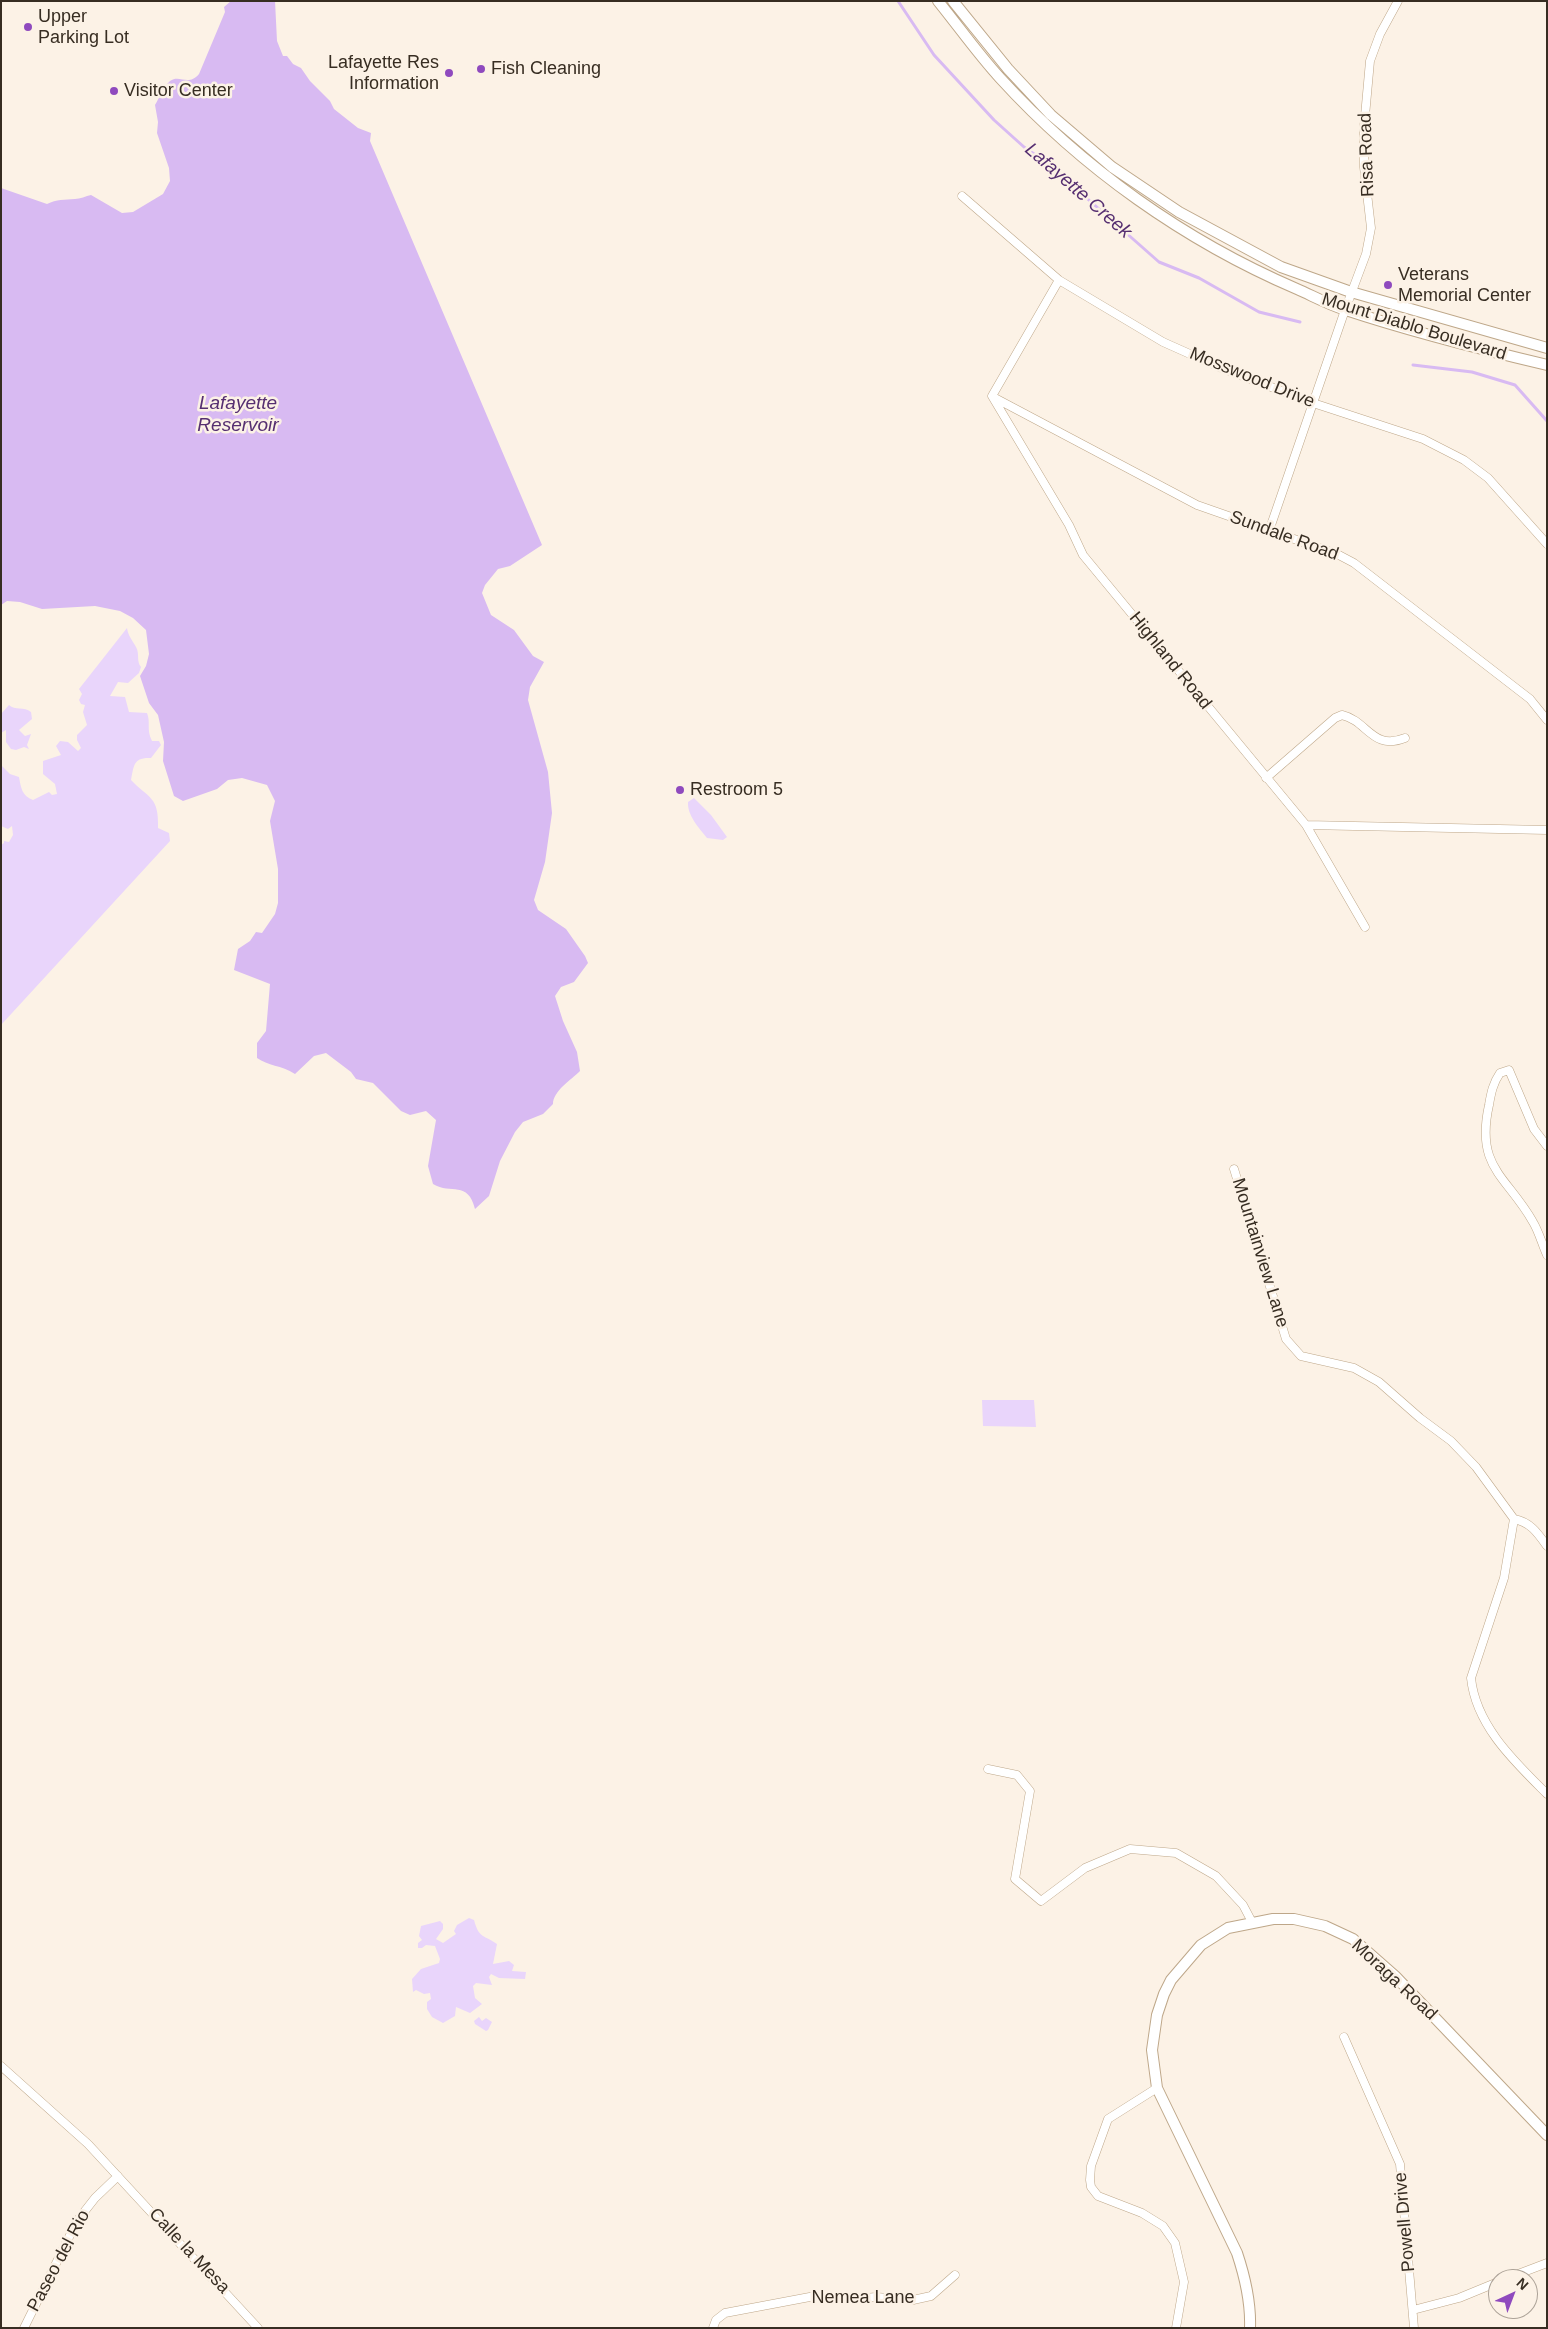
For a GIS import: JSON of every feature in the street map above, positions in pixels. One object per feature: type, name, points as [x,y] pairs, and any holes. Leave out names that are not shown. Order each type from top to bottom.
[{"type":"main road","name":"Mount Diablo Boulevard","points":[[938,1],[1000,77],[1046,124],[1106,175],[1182,230],[1258,272],[1344,310],[1461,344],[1547,365]]},
{"type":"main road","name":"Mount Diablo Boulevard","points":[[953,1],[1008,69],[1051,115],[1112,167],[1179,212],[1263,259],[1351,292],[1547,348]]},
{"type":"main road","name":"Moraga Road","points":[[1250,2328],[1246,2285],[1237,2253],[1157,2088],[1152,2050],[1157,2015],[1171,1980],[1193,1952],[1208,1939],[1228,1928],[1272,1918],[1294,1919],[1325,1926],[1352,1939],[1395,1976],[1547,2135]]},
{"type":"street","name":"Risa Road","points":[[1268,531],[1344,310],[1366,254],[1372,228],[1364,167],[1364,127],[1370,61],[1380,34],[1398,1]]},
{"type":"street","name":"Mosswood Drive","points":[[962,196],[1059,280],[1163,342],[1219,367],[1313,403],[1423,439],[1464,460],[1488,478],[1547,544]]},
{"type":"street","points":[[992,396],[1059,280]]},
{"type":"street","name":"Sundale Road","points":[[992,396],[1198,505],[1337,554],[1354,563],[1530,699],[1547,720]]},
{"type":"street","name":"Highland Road","points":[[992,396],[1069,525],[1083,555],[1306,825],[1365,927]]},
{"type":"street","points":[[1266,778],[1335,718],[1342,715],[1347,716],[1380,740],[1390,742],[1405,738]]},
{"type":"street","points":[[1306,825],[1547,830]]},
{"type":"street","points":[[1547,1146],[1534,1129],[1509,1070],[1500,1073],[1494,1081],[1486,1119],[1488,1154],[1499,1177],[1533,1222],[1547,1255]]},
{"type":"street","name":"Mountainview Lane","points":[[1234,1169],[1286,1339],[1300,1356],[1354,1368],[1379,1382],[1420,1418],[1451,1441],[1476,1467],[1514,1519]]},
{"type":"street","points":[[1547,1546],[1537,1532],[1525,1521],[1514,1519],[1504,1578],[1471,1678],[1472,1694],[1483,1717],[1511,1759],[1547,1794]]},
{"type":"street","points":[[988,1769],[1017,1775],[1030,1791],[1015,1879],[1041,1902],[1085,1868],[1130,1849],[1176,1853],[1216,1876],[1243,1905],[1252,1922]]},
{"type":"street","name":"Powell Drive","points":[[1344,2037],[1400,2164],[1414,2328]]},
{"type":"street","name":"Calle la Mesa","points":[[1,2066],[88,2144],[258,2328]]},
{"type":"street","points":[[1157,2088],[1108,2119],[1091,2166],[1090,2180],[1091,2187],[1098,2196],[1142,2212],[1163,2226],[1175,2244],[1184,2282],[1176,2328]]},
{"type":"street","name":"Paseo del Rio","points":[[24,2328],[77,2221],[95,2198],[118,2176]]},
{"type":"street","points":[[1531,2269],[1547,2263]]},
{"type":"street","name":"Nemea Lane","points":[[713,2328],[716,2320],[725,2314],[815,2296],[841,2300],[876,2297],[913,2300],[931,2296],[955,2275]]},
{"type":"street","points":[[1413,2310],[1459,2298],[1488,2286]]},
{"type":"shaded area","points":[[127,628],[137,650],[141,667],[139,673],[128,683],[118,682],[110,696],[125,697],[129,712],[147,713],[149,733],[152,741],[159,741],[161,745],[151,758],[141,759],[135,763],[131,780],[152,799],[157,810],[158,828],[169,833],[170,841],[1,1025],[1,845],[4,841],[9,842],[13,835],[12,826],[8,829],[1,826],[1,765],[10,774],[19,777],[20,785],[29,798],[33,800],[49,792],[52,795],[57,794],[55,784],[43,774],[43,761],[61,755],[56,746],[60,741],[68,742],[78,751],[81,748],[77,735],[87,725],[83,712],[85,705],[81,704],[79,700],[82,694],[79,689]]},
{"type":"shaded area","points":[[9,705],[31,712],[32,719],[19,730],[25,736],[31,734],[27,745],[29,749],[24,747],[16,750],[11,749],[6,742],[6,730],[1,733],[1,714]]},
{"type":"shaded area","points":[[694,798],[711,815],[727,837],[723,840],[707,838],[689,812],[688,802]]},
{"type":"shaded area","points":[[982,1400],[1034,1400],[1036,1427],[983,1426]]},
{"type":"shaded area","points":[[469,1918],[474,1920],[482,1935],[497,1944],[493,1964],[509,1961],[514,1965],[512,1971],[526,1972],[525,1979],[499,1978],[491,1974],[489,1977],[492,1985],[476,1983],[473,1986],[475,1998],[482,2004],[470,2013],[456,2007],[455,2016],[443,2023],[432,2017],[427,2009],[427,2002],[431,1999],[430,1993],[424,1994],[416,1990],[413,1992],[412,1979],[421,1969],[439,1963],[440,1959],[435,1946],[426,1945],[418,1948],[418,1943],[422,1940],[419,1936],[421,1926],[440,1921],[443,1924],[443,1929],[436,1939],[443,1943],[456,1934],[454,1931],[457,1925]]},
{"type":"shaded area","points":[[479,2017],[482,2021],[486,2018],[492,2022],[488,2030],[486,2031],[475,2024],[474,2021]]},
{"type":"water","name":"Lafayette Reservoir","points":[[231,1],[275,1],[277,41],[283,56],[287,56],[293,64],[301,68],[310,81],[330,101],[334,109],[358,128],[371,133],[370,141],[542,545],[510,566],[498,569],[485,585],[482,593],[491,615],[514,630],[533,656],[544,662],[530,687],[528,700],[548,772],[552,813],[545,862],[534,900],[538,910],[566,929],[588,963],[574,982],[561,987],[555,996],[563,1021],[577,1052],[580,1071],[559,1090],[553,1104],[543,1114],[523,1122],[515,1132],[500,1161],[489,1196],[475,1209],[468,1194],[463,1191],[433,1184],[428,1166],[436,1120],[426,1111],[410,1115],[401,1111],[373,1083],[356,1079],[351,1072],[326,1053],[314,1056],[295,1074],[257,1058],[257,1043],[266,1031],[270,984],[234,970],[238,949],[250,941],[256,932],[262,933],[275,914],[278,903],[278,869],[270,821],[275,801],[267,785],[242,778],[228,780],[217,789],[183,801],[174,796],[163,761],[164,742],[158,715],[149,703],[140,676],[146,666],[149,654],[146,630],[133,618],[120,611],[95,606],[42,609],[20,602],[7,601],[1,605],[1,188],[47,204],[57,200],[77,199],[91,195],[122,213],[133,212],[163,194],[170,181],[169,168],[157,133],[158,122],[155,105],[170,81],[174,79],[191,80],[199,74],[225,12],[224,7]]},
{"type":"waterway","name":"Lafayette Creek","points":[[898,1],[934,55],[994,120],[1024,147],[1047,163],[1159,262],[1199,278],[1259,312],[1300,322]]},
{"type":"waterway","name":"Lafayette Creek","points":[[1413,365],[1472,372],[1515,385],[1547,421]]},
{"type":"place","name":"Upper Parking Lot","points":[[28,27]]},
{"type":"place","name":"Fish Cleaning","points":[[481,69]]},
{"type":"place","name":"Lafayette Res Information","points":[[449,73]]},
{"type":"place","name":"Visitor Center","points":[[114,91]]},
{"type":"place","name":"Veterans Memorial Center","points":[[1388,285]]},
{"type":"place","name":"Restroom 5","points":[[680,790]]}]
